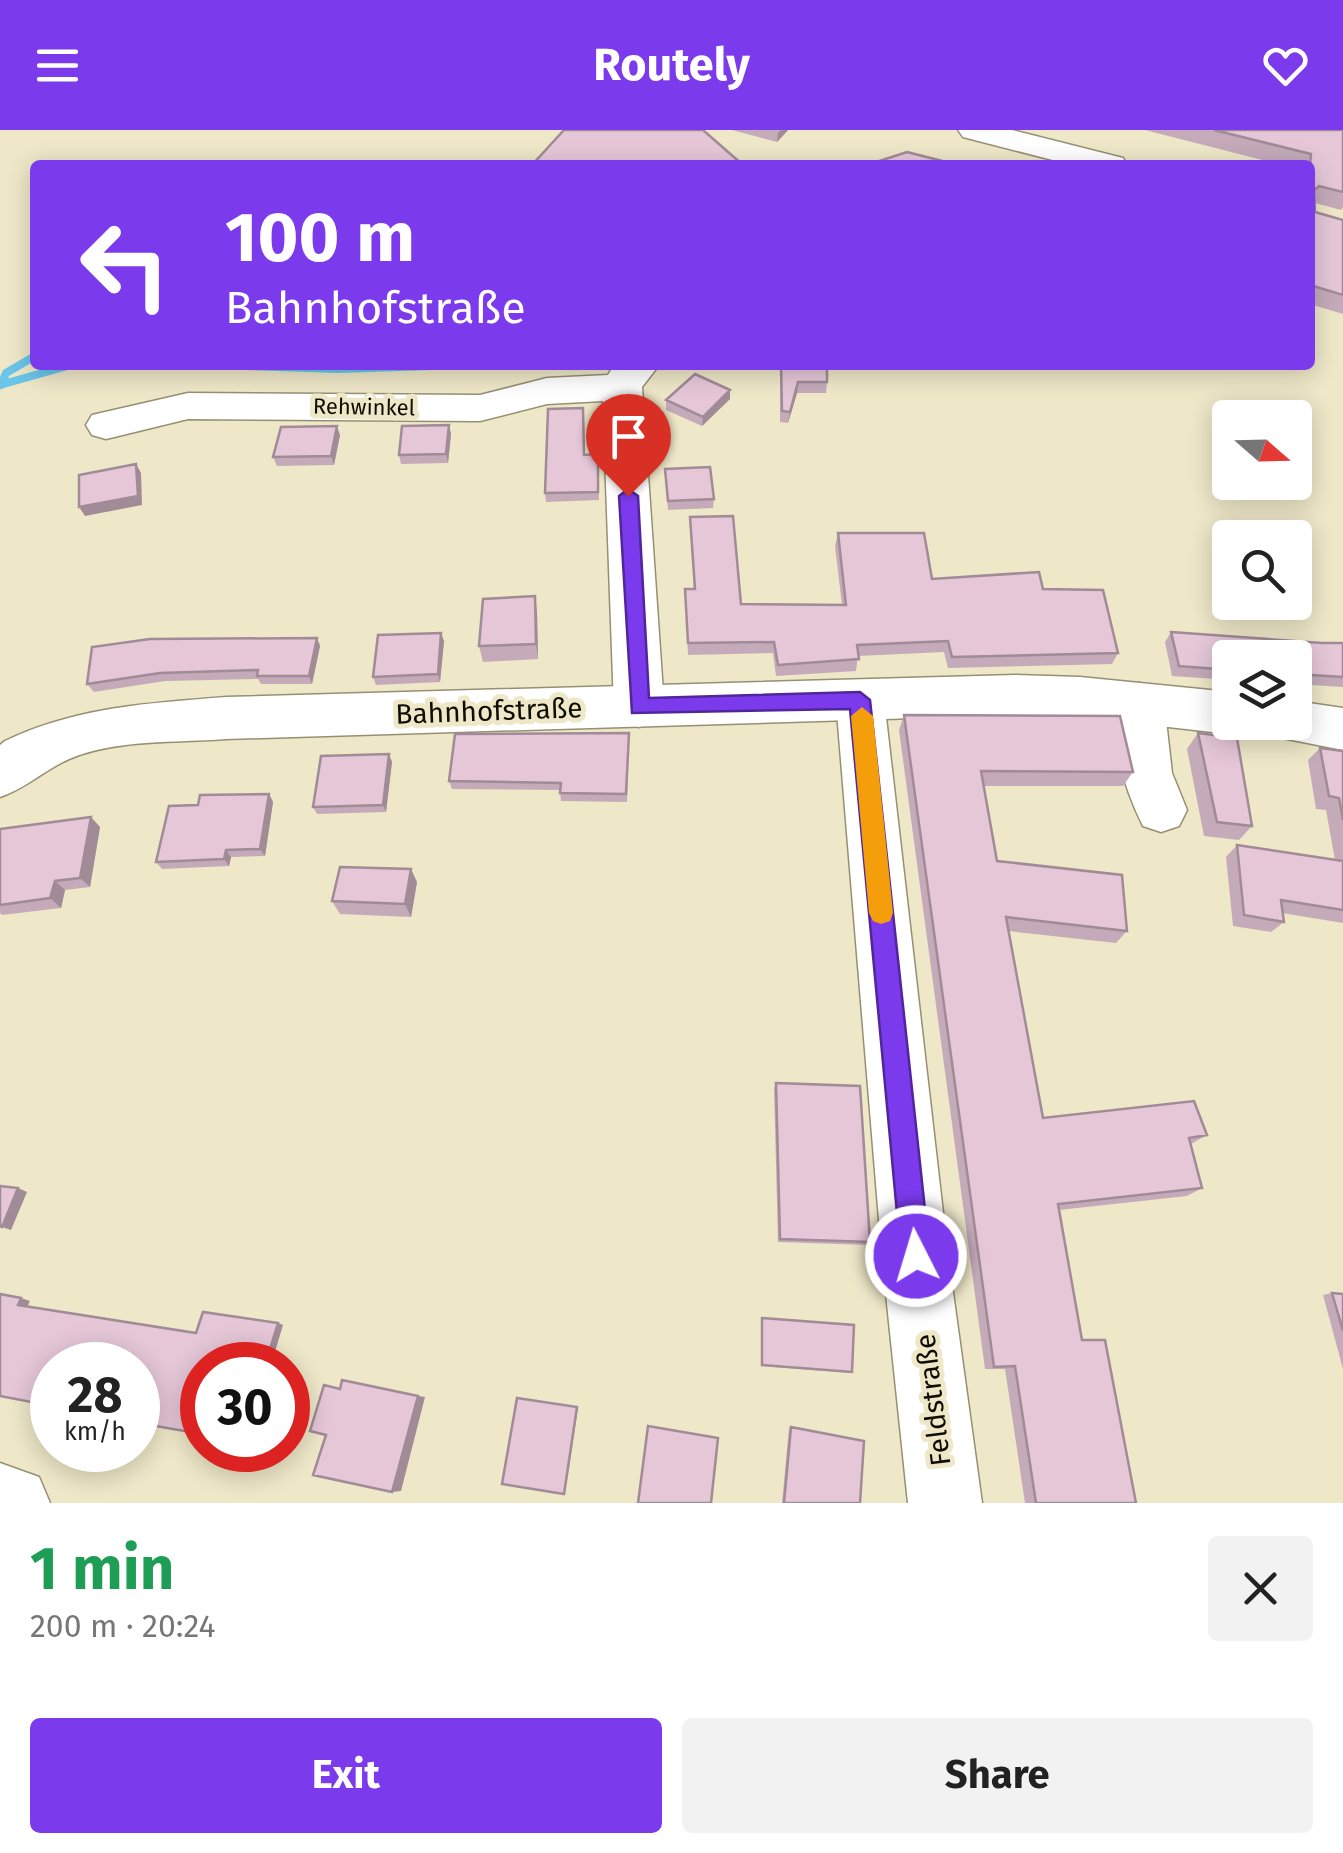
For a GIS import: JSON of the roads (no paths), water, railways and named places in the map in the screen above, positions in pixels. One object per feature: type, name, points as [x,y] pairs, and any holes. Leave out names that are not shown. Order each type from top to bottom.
[{"type":"main road","name":"Bahnhofstraße","points":[[0,775],[18,759],[66,737],[104,728],[226,718],[1015,695],[1212,712]]},
{"type":"main road","points":[[1312,724],[1343,729]]},
{"type":"street","points":[[974,130],[1091,160]]},
{"type":"street","name":"Rehwinkel","points":[[106,425],[188,406],[480,408],[631,376],[639,707]]},
{"type":"street","name":"Feldstraße","points":[[860,700],[945,1503]]},
{"type":"street","points":[[1138,703],[1146,773],[1161,810]]},
{"type":"street","points":[[0,1500],[13,1503]]},
{"type":"waterway","points":[[1,385],[6,373],[30,359]]},
{"type":"waterway","points":[[1,385],[53,370]]}]
